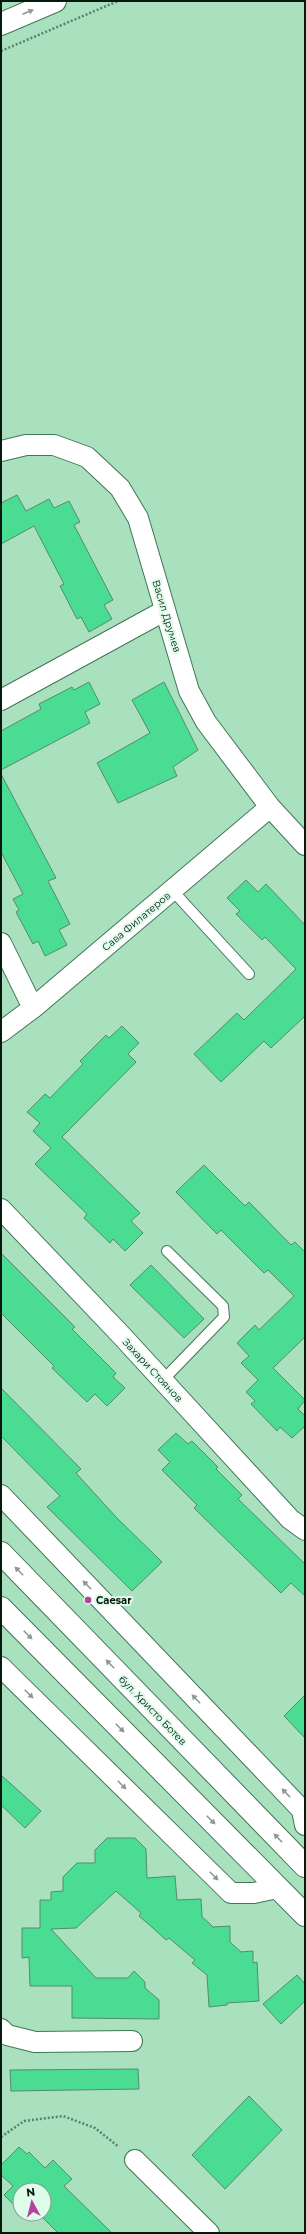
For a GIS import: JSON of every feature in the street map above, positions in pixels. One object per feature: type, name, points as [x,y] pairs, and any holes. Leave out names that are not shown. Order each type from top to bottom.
[{"type":"main road","points":[[1,24],[55,1]]},
{"type":"main road","name":"бул. Христо Ботев","points":[[1,1553],[304,1861]]},
{"type":"main road","points":[[1,1608],[305,1915]]},
{"type":"street","name":"Васил Друмев","points":[[1,451],[26,445],[54,445],[87,457],[120,488],[138,518],[164,611],[189,691],[206,722],[270,807],[305,845]]},
{"type":"street","points":[[1,700],[164,611]]},
{"type":"street","name":"Сава Филатеров","points":[[1,1032],[33,1008],[270,807]]},
{"type":"street","points":[[1,943],[33,1008]]},
{"type":"street","name":"Захари Стоянов","points":[[1,1209],[163,1380],[290,1519],[305,1530]]},
{"type":"street","points":[[1,1495],[302,1810],[305,1826]]},
{"type":"street","points":[[1,1667],[231,1892],[254,1893],[277,1888]]},
{"type":"street","points":[[1,2028],[8,2035],[35,2042],[132,2041]]},
{"type":"street","points":[[135,2160],[209,2233]]},
{"type":"lane","points":[[172,890],[249,974]]},
{"type":"lane","points":[[163,1380],[224,1317],[224,1306],[167,1251]]},
{"type":"path","points":[[1,51],[118,1]]},
{"type":"path","points":[[1,2137],[24,2121],[62,2116],[95,2128],[135,2160]]},
{"type":"building","points":[[17,495],[26,511],[49,499],[54,508],[69,501],[80,522],[74,525],[113,600],[104,605],[112,619],[89,632],[81,617],[77,619],[60,586],[64,584],[34,526],[1,544],[1,503]]},
{"type":"building","points":[[89,682],[100,704],[85,712],[90,723],[1,770],[1,731],[41,709],[39,704],[72,687],[74,690]]},
{"type":"building","points":[[164,682],[198,750],[173,767],[177,776],[118,803],[97,763],[150,733],[132,700]]},
{"type":"building","points":[[1,774],[56,878],[48,881],[70,924],[59,930],[67,945],[45,956],[38,941],[33,944],[16,912],[19,910],[13,899],[23,894],[1,852]]},
{"type":"building","points":[[246,880],[258,892],[266,884],[305,925],[305,1016],[271,1048],[264,1041],[221,1082],[194,1054],[237,1013],[244,1020],[296,969],[265,937],[262,940],[236,914],[240,911],[227,898]]},
{"type":"building","points":[[122,1026],[139,1043],[128,1054],[136,1062],[62,1137],[140,1213],[131,1221],[143,1233],[125,1251],[113,1239],[110,1243],[84,1218],[87,1214],[35,1164],[51,1148],[33,1131],[40,1123],[27,1112],[45,1094],[50,1098],[83,1064],[80,1061],[106,1035],[109,1038]]},
{"type":"building","points":[[204,1165],[245,1206],[249,1202],[291,1245],[295,1242],[305,1252],[305,1337],[273,1368],[305,1400],[298,1409],[305,1416],[305,1426],[292,1438],[280,1427],[277,1431],[251,1404],[255,1401],[246,1392],[258,1380],[241,1363],[249,1356],[237,1343],[255,1325],[259,1330],[294,1296],[268,1270],[264,1273],[221,1230],[217,1234],[176,1192]]},
{"type":"building","points":[[1,1253],[75,1327],[72,1329],[116,1373],[113,1377],[125,1388],[107,1406],[95,1394],[87,1402],[52,1368],[54,1366],[1,1313]]},
{"type":"building","points":[[151,1265],[204,1319],[184,1338],[130,1285]]},
{"type":"building","points":[[1,1388],[81,1469],[76,1473],[116,1517],[162,1562],[132,1591],[47,1507],[60,1496],[1,1436]]},
{"type":"building","points":[[176,1433],[188,1444],[192,1441],[218,1467],[216,1469],[242,1495],[238,1499],[305,1564],[305,1596],[291,1583],[281,1593],[194,1508],[197,1505],[162,1470],[170,1462],[158,1450]]},
{"type":"building","points":[[305,1695],[305,1738],[284,1716]]},
{"type":"building","points":[[1,1775],[41,1811],[25,1828],[1,1805]]},
{"type":"building","points":[[107,1838],[135,1838],[146,1849],[147,1878],[175,1876],[177,1900],[201,1899],[202,1917],[213,1927],[230,1926],[230,1942],[241,1952],[253,1951],[253,1963],[257,1962],[259,2001],[227,2003],[227,2005],[209,2007],[207,1975],[192,1963],[195,1960],[169,1938],[166,1940],[139,1916],[141,1913],[116,1891],[76,1928],[51,1929],[96,1978],[128,1978],[134,1971],[145,1982],[145,1988],[159,2000],[159,2019],[72,2018],[72,1986],[30,1986],[29,1957],[22,1958],[22,1928],[40,1928],[40,1900],[51,1900],[51,1892],[63,1891],[63,1877],[77,1863],[95,1863],[95,1850]]},
{"type":"building","points":[[297,1975],[305,1984],[305,2001],[281,2024],[263,2004]]},
{"type":"building","points":[[138,2069],[139,2089],[11,2091],[10,2070]]},
{"type":"building","points":[[249,2096],[282,2130],[225,2189],[192,2155]]},
{"type":"building","points":[[19,2147],[27,2154],[29,2152],[45,2168],[53,2160],[72,2179],[64,2186],[112,2233],[58,2233],[47,2222],[52,2222],[52,2182],[12,2182],[12,2185],[1,2175],[1,2165]]},
{"type":"building","points":[[12,2187],[12,2203],[4,2195]]},
{"type":"place","name":"Caesar","points":[[88,1600]]}]
